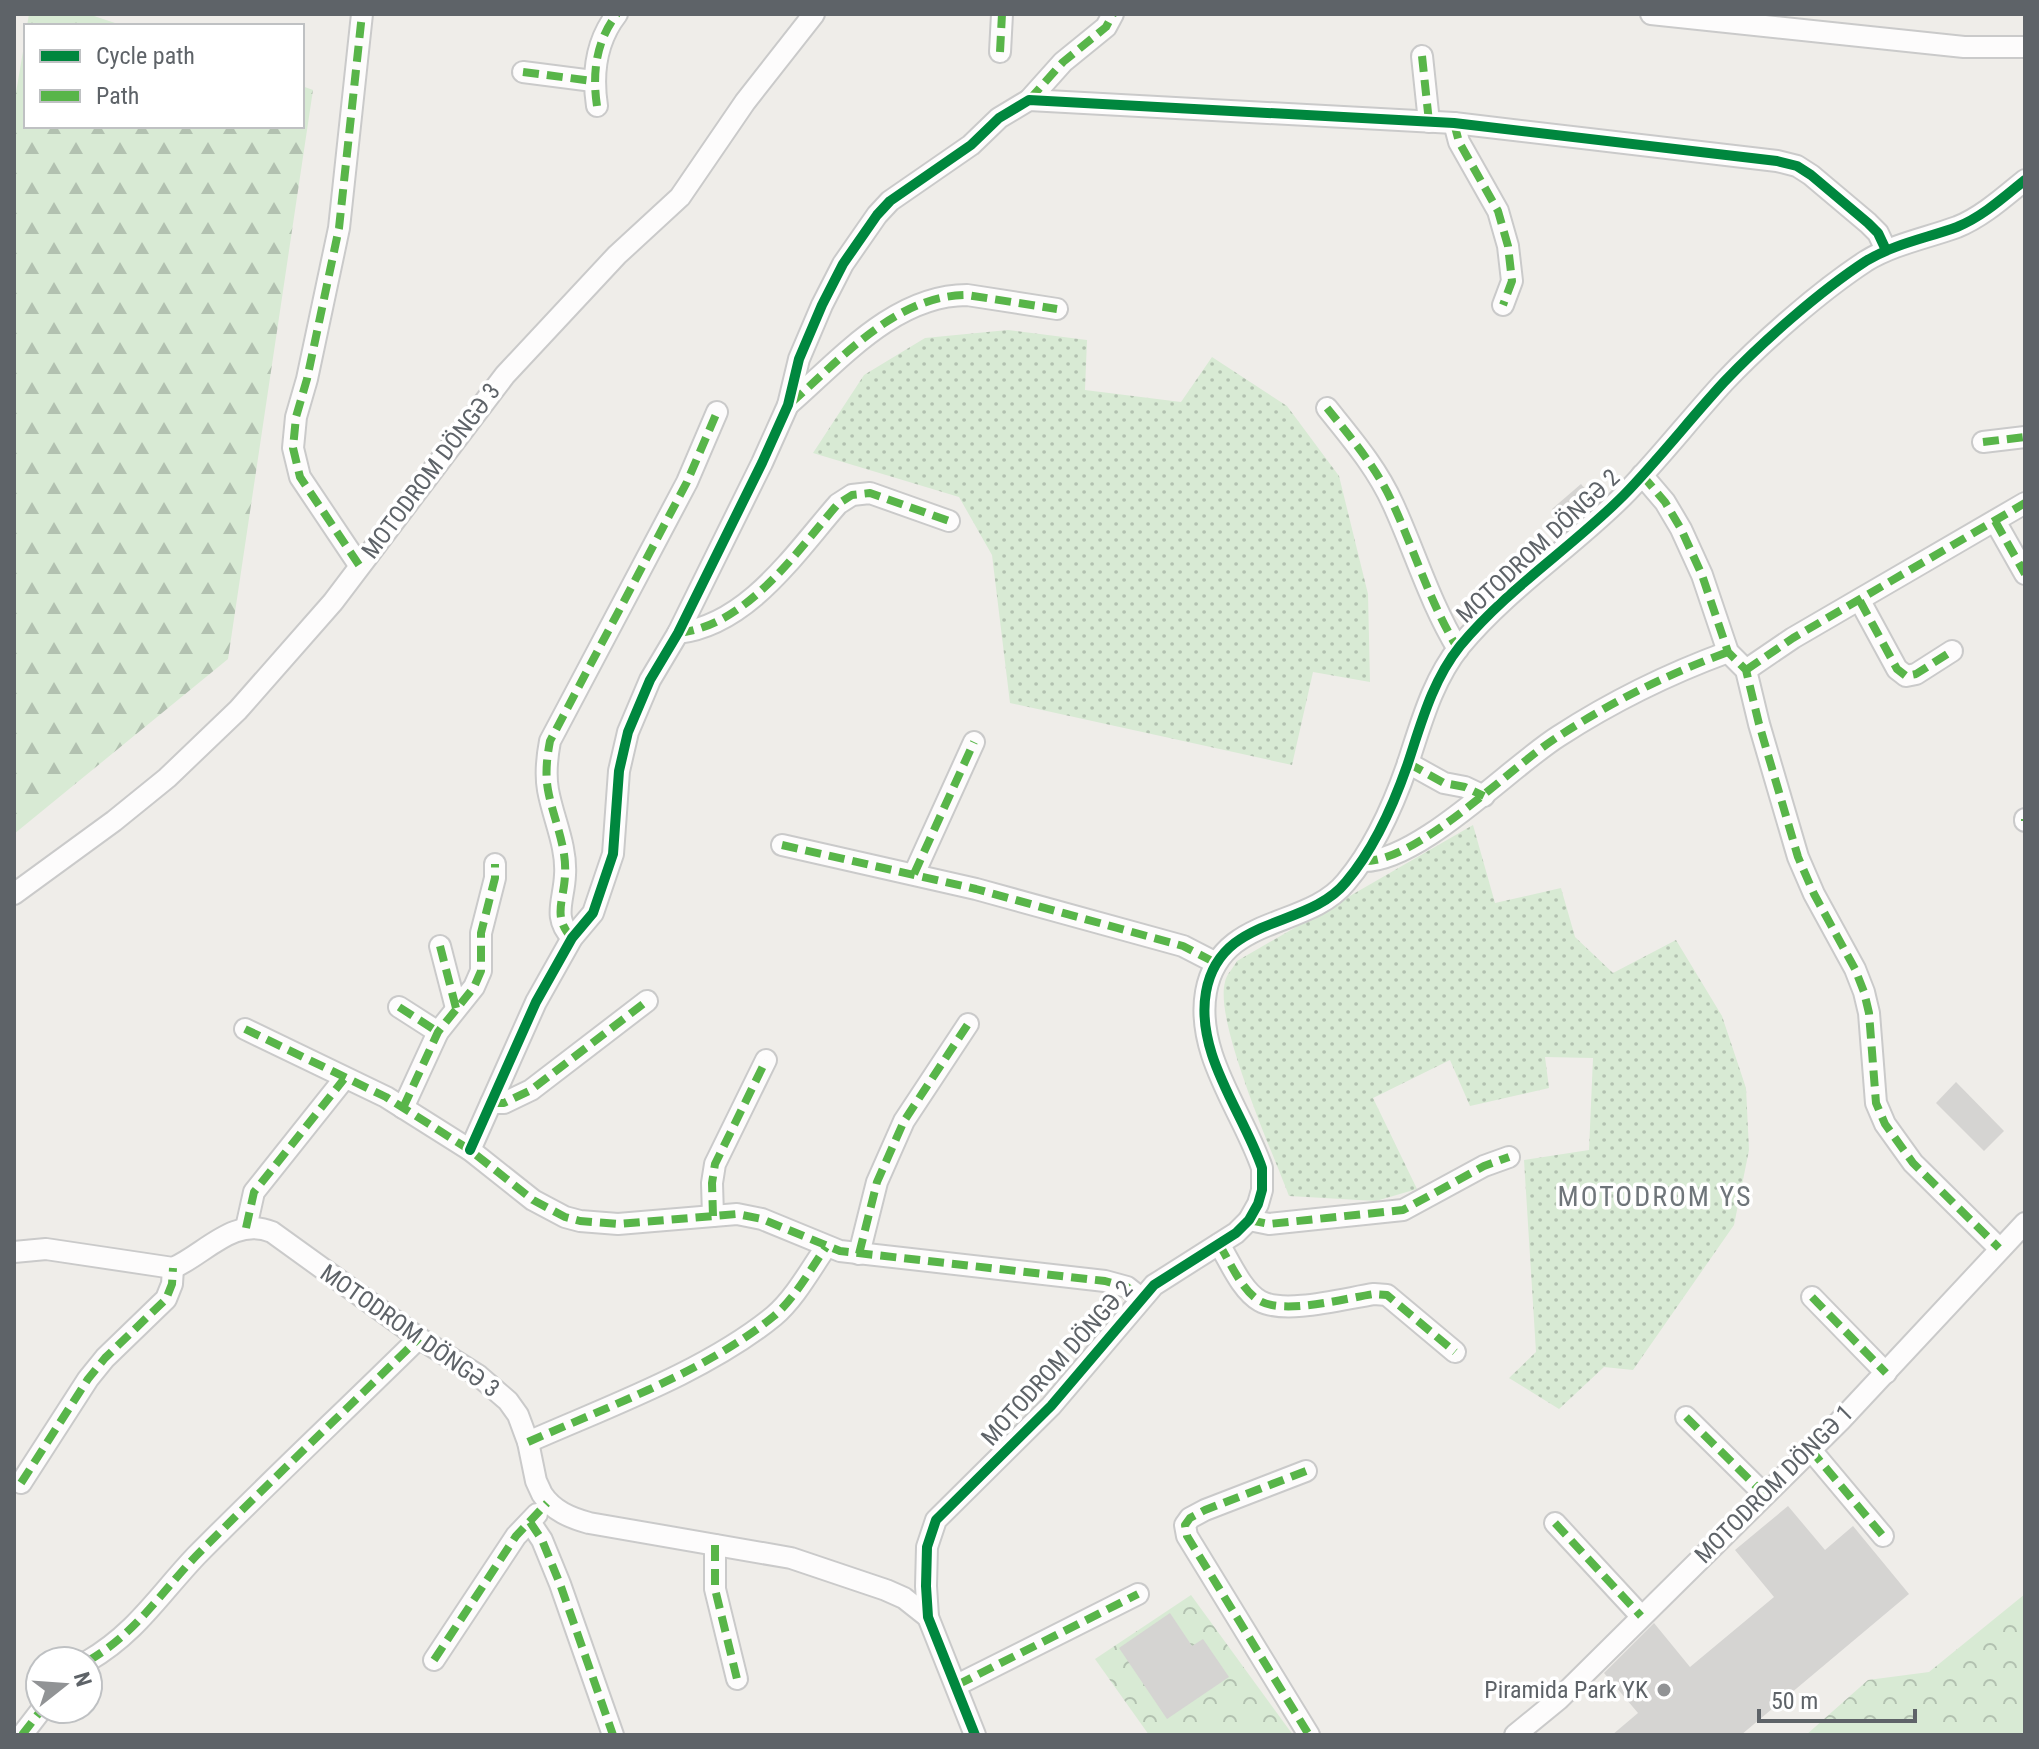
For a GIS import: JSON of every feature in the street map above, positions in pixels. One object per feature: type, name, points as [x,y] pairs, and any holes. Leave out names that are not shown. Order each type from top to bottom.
[{"type":"street","points":[[359,565],[300,477],[293,448],[296,417],[339,228],[362,14]]},
{"type":"street","points":[[597,106],[593,81],[605,30],[617,14]]},
{"type":"street","name":"MOTODROM DÖNGƏ 3","points":[[14,894],[167,778],[238,710],[333,602],[505,375],[617,255],[680,197],[745,102],[814,14]]},
{"type":"street","points":[[1000,52],[1002,14]]},
{"type":"street","points":[[470,1150],[536,1002],[572,938],[593,913],[613,854],[619,771],[628,732],[650,680],[678,633],[788,405],[799,359],[843,264],[890,201],[971,145],[999,118],[1029,100],[1063,62],[1106,27],[1113,14]]},
{"type":"street","points":[[1651,14],[1964,47],[2025,47]]},
{"type":"street","points":[[1422,56],[1429,122]]},
{"type":"street","points":[[523,72],[593,81]]},
{"type":"street","points":[[1029,100],[1454,123],[1777,161],[1797,166],[1811,175],[1868,223],[1878,233],[1886,250]]},
{"type":"street","points":[[1454,123],[1459,142],[1498,211],[1508,246],[1512,281],[1503,305]]},
{"type":"street","name":"MOTODROM DÖNGƏ 2","points":[[1216,963],[1240,939],[1322,900],[1343,886],[1362,861],[1383,821],[1408,763],[1432,694],[1458,649],[1497,607],[1605,513],[1726,380],[1779,330],[1841,279],[1886,250],[1959,226],[2025,180]]},
{"type":"street","points":[[788,405],[874,330],[908,309],[952,295],[1057,309]]},
{"type":"street","points":[[1327,408],[1364,454],[1392,501],[1440,621],[1458,649]]},
{"type":"street","points":[[572,938],[562,928],[559,917],[566,873],[565,856],[548,790],[546,761],[550,741],[687,482],[717,412]]},
{"type":"street","points":[[1983,442],[2025,437]]},
{"type":"street","points":[[1642,475],[1665,502],[1681,529],[1702,575],[1728,652],[1746,670],[1798,857],[1864,992],[1869,1013],[1876,1103],[1885,1124],[1913,1163],[1999,1248]]},
{"type":"street","points":[[678,633],[695,631],[715,623],[757,594],[838,504],[852,495],[870,493],[949,521]]},
{"type":"street","points":[[1746,670],[1793,638],[2025,503]]},
{"type":"street","points":[[1995,521],[2025,574]]},
{"type":"street","points":[[1860,601],[1897,669],[1906,676],[1916,674],[1952,651]]},
{"type":"street","points":[[1362,861],[1375,862],[1390,857],[1451,821],[1555,738],[1608,705],[1679,670],[1728,652]]},
{"type":"street","points":[[914,874],[974,742]]},
{"type":"street","points":[[1408,763],[1444,783],[1465,787],[1484,796]]},
{"type":"street","points":[[782,845],[914,874],[1183,946],[1216,963],[1206,991],[1209,1045],[1262,1168],[1262,1190],[1249,1220],[1269,1224],[1403,1210],[1484,1166],[1509,1157]]},
{"type":"street","points":[[403,1108],[438,1032],[474,987],[481,971],[481,933],[495,878],[495,864]]},
{"type":"street","points":[[440,946],[456,1008]]},
{"type":"street","points":[[491,1103],[504,1103],[531,1090],[647,1001]]},
{"type":"street","points":[[399,1007],[438,1032]]},
{"type":"street","points":[[859,1254],[877,1182],[904,1121],[968,1024]]},
{"type":"street","points":[[245,1029],[403,1108],[470,1150],[533,1200],[565,1217],[618,1224],[737,1214],[762,1219],[826,1247],[859,1254],[1105,1281],[1127,1287],[1141,1298]]},
{"type":"street","points":[[713,1216],[715,1164],[766,1060]]},
{"type":"street","points":[[14,1252],[46,1249],[173,1268],[186,1262],[230,1232],[246,1228],[254,1192],[344,1079]]},
{"type":"street","name":"MOTODROM DÖNGƏ 2","points":[[975,1735],[928,1617],[927,1547],[936,1520],[1051,1406],[1141,1298],[1171,1272],[1236,1233],[1249,1220]]},
{"type":"street","name":"MOTODROM DÖNGƏ 1","points":[[1515,1735],[1559,1699],[1886,1373],[2025,1223]]},
{"type":"street","name":"MOTODROM DÖNGƏ 3","points":[[246,1228],[272,1232],[499,1392],[518,1415],[528,1442],[536,1481],[547,1503]]},
{"type":"street","points":[[1219,1244],[1249,1290],[1260,1301],[1284,1306],[1387,1295],[1455,1352]]},
{"type":"street","points":[[528,1442],[724,1350],[776,1314],[826,1247]]},
{"type":"street","points":[[21,1483],[88,1379],[105,1358],[166,1299],[172,1284],[173,1268]]},
{"type":"street","points":[[1812,1297],[1886,1373]]},
{"type":"street","points":[[104,1652],[128,1634],[195,1557],[419,1338]]},
{"type":"street","points":[[1686,1417],[1764,1494]]},
{"type":"street","points":[[1810,1449],[1883,1536]]},
{"type":"street","points":[[1306,1471],[1205,1510],[1190,1518],[1185,1525],[1187,1536],[1309,1735]]},
{"type":"street","points":[[434,1660],[516,1536],[547,1503],[568,1517],[589,1523],[791,1558],[904,1598],[928,1617]]},
{"type":"street","points":[[530,1522],[542,1540],[560,1584],[613,1735]]},
{"type":"street","points":[[1555,1523],[1641,1616]]},
{"type":"street","points":[[715,1545],[715,1589],[737,1679]]},
{"type":"street","points":[[957,1685],[1138,1594]]},
{"type":"green space","points":[[29,14],[88,14],[118,24],[27,24]]},
{"type":"green space","points":[[24,46],[24,128],[304,128],[304,87],[313,90],[228,659],[14,834],[14,104]]},
{"type":"green space","points":[[1008,330],[1087,340],[1085,390],[1181,402],[1212,357],[1287,406],[1339,476],[1368,594],[1370,682],[1313,672],[1292,765],[1010,703],[992,555],[959,497],[813,453],[864,375],[925,338]]},
{"type":"green space","points":[[1473,825],[1495,903],[1561,888],[1575,937],[1613,973],[1676,940],[1722,1016],[1746,1088],[1749,1150],[1734,1225],[1633,1370],[1604,1367],[1559,1409],[1509,1378],[1536,1352],[1524,1160],[1589,1150],[1593,1058],[1545,1057],[1549,1088],[1470,1106],[1450,1060],[1373,1098],[1417,1189],[1376,1201],[1289,1196],[1236,1056],[1224,1001],[1226,979],[1237,961]]},
{"type":"green space","points":[[2025,1594],[2025,1735],[1806,1735],[1868,1680],[1929,1672]]},
{"type":"green space","points":[[1191,1595],[1293,1735],[1149,1735],[1095,1659]]},
{"type":"building","points":[[1581,484],[1595,501],[1565,526],[1552,509]]},
{"type":"building","points":[[1956,1082],[2004,1131],[1984,1151],[1936,1103]]},
{"type":"building","points":[[1788,1506],[1825,1550],[1853,1526],[1909,1594],[1741,1735],[1612,1735],[1638,1713],[1604,1673],[1654,1623],[1690,1667],[1774,1597],[1735,1550]]},
{"type":"building","points":[[1170,1613],[1192,1646],[1203,1639],[1229,1677],[1167,1719],[1119,1648]]},
{"type":"marked path","points":[[359,565],[300,477],[293,448],[296,417],[339,228],[362,14]]},
{"type":"marked path","points":[[597,106],[597,58],[604,35],[617,14]]},
{"type":"marked path","points":[[1000,52],[1002,14]]},
{"type":"marked path","points":[[1029,100],[1063,62],[1106,27],[1113,14]]},
{"type":"marked path","points":[[1422,56],[1429,122]]},
{"type":"marked path","points":[[523,72],[593,81]]},
{"type":"marked path","points":[[1454,123],[1459,142],[1498,211],[1508,246],[1512,281],[1503,305]]},
{"type":"marked path","points":[[791,403],[871,332],[917,306],[941,298],[967,295],[1057,309]]},
{"type":"marked path","points":[[1327,408],[1387,491],[1431,596],[1458,649]]},
{"type":"marked path","points":[[572,938],[561,916],[565,864],[547,784],[550,741],[687,482],[717,412]]},
{"type":"marked path","points":[[1983,442],[2025,437]]},
{"type":"marked path","points":[[1642,475],[1665,502],[1681,529],[1702,575],[1728,652],[1746,670],[1798,857],[1864,992],[1869,1013],[1876,1103],[1885,1124],[1913,1163],[1999,1248]]},
{"type":"marked path","points":[[678,633],[703,627],[748,602],[787,564],[838,504],[852,495],[870,493],[949,521]]},
{"type":"marked path","points":[[1746,670],[1793,638],[2025,503]]},
{"type":"marked path","points":[[1995,521],[2025,574]]},
{"type":"marked path","points":[[1860,601],[1897,669],[1906,676],[1916,674],[1952,651]]},
{"type":"marked path","points":[[1362,861],[1384,858],[1436,831],[1539,750],[1600,711],[1662,679],[1728,652]]},
{"type":"marked path","points":[[914,874],[974,742]]},
{"type":"marked path","points":[[1408,763],[1444,783],[1465,787],[1484,796]]},
{"type":"marked path","points":[[782,845],[976,889],[1183,946],[1216,963]]},
{"type":"marked path","points":[[403,1108],[438,1032],[474,987],[481,971],[481,933],[495,878],[495,864]]},
{"type":"marked path","points":[[440,946],[456,1008]]},
{"type":"marked path","points":[[491,1103],[504,1103],[531,1090],[647,1001]]},
{"type":"marked path","points":[[399,1007],[438,1032]]},
{"type":"marked path","points":[[859,1254],[877,1182],[904,1121],[968,1024]]},
{"type":"marked path","points":[[245,1029],[386,1097],[470,1150],[533,1200],[565,1217],[618,1224],[737,1214],[762,1219],[840,1251],[1105,1281],[1127,1287],[1141,1298]]},
{"type":"marked path","points":[[713,1216],[715,1164],[766,1060]]},
{"type":"marked path","points":[[246,1228],[254,1192],[344,1079]]},
{"type":"marked path","points":[[1249,1220],[1269,1224],[1403,1210],[1484,1166],[1509,1157]]},
{"type":"marked path","points":[[1219,1244],[1242,1283],[1260,1301],[1271,1305],[1300,1306],[1374,1294],[1387,1295],[1455,1352]]},
{"type":"marked path","points":[[528,1442],[688,1371],[747,1336],[789,1301],[826,1247]]},
{"type":"marked path","points":[[21,1483],[88,1379],[105,1358],[166,1299],[172,1284],[173,1268]]},
{"type":"marked path","points":[[1812,1297],[1886,1373]]},
{"type":"marked path","points":[[104,1651],[134,1626],[196,1556],[419,1338]]},
{"type":"marked path","points":[[1686,1417],[1764,1494]]},
{"type":"marked path","points":[[1810,1449],[1883,1536]]},
{"type":"marked path","points":[[1306,1471],[1205,1510],[1190,1518],[1185,1525],[1187,1536],[1309,1735]]},
{"type":"marked path","points":[[434,1660],[516,1536],[547,1503]]},
{"type":"marked path","points":[[530,1522],[542,1540],[560,1584],[613,1735]]},
{"type":"marked path","points":[[1555,1523],[1641,1616]]},
{"type":"marked path","points":[[715,1545],[715,1589],[737,1679]]},
{"type":"marked path","points":[[957,1685],[1138,1594]]},
{"type":"marked path","points":[[22,1735],[30,1725]]},
{"type":"cycle path","points":[[470,1150],[536,1002],[572,938],[593,913],[613,854],[619,771],[628,732],[650,680],[678,633],[762,463],[788,405],[799,359],[843,264],[890,201],[971,145],[999,118],[1029,100],[1454,123],[1777,161],[1797,166],[1811,175],[1868,223],[1878,233],[1886,250]]},
{"type":"cycle path","points":[[975,1735],[928,1617],[927,1547],[936,1520],[1051,1406],[1154,1285],[1236,1233],[1249,1220],[1258,1204],[1262,1190],[1262,1168],[1223,1082],[1207,1038],[1204,1015],[1206,992],[1214,967],[1228,949],[1246,936],[1310,908],[1346,882],[1382,827],[1435,688],[1450,659],[1498,606],[1623,496],[1739,367],[1811,302],[1866,261],[1966,223],[2025,180]]},
{"type":"place","name":"Piramida Park YK","points":[[1664,1690]]},
{"type":"district","name":"MOTODROM YS","points":[[1655,1196]]}]
